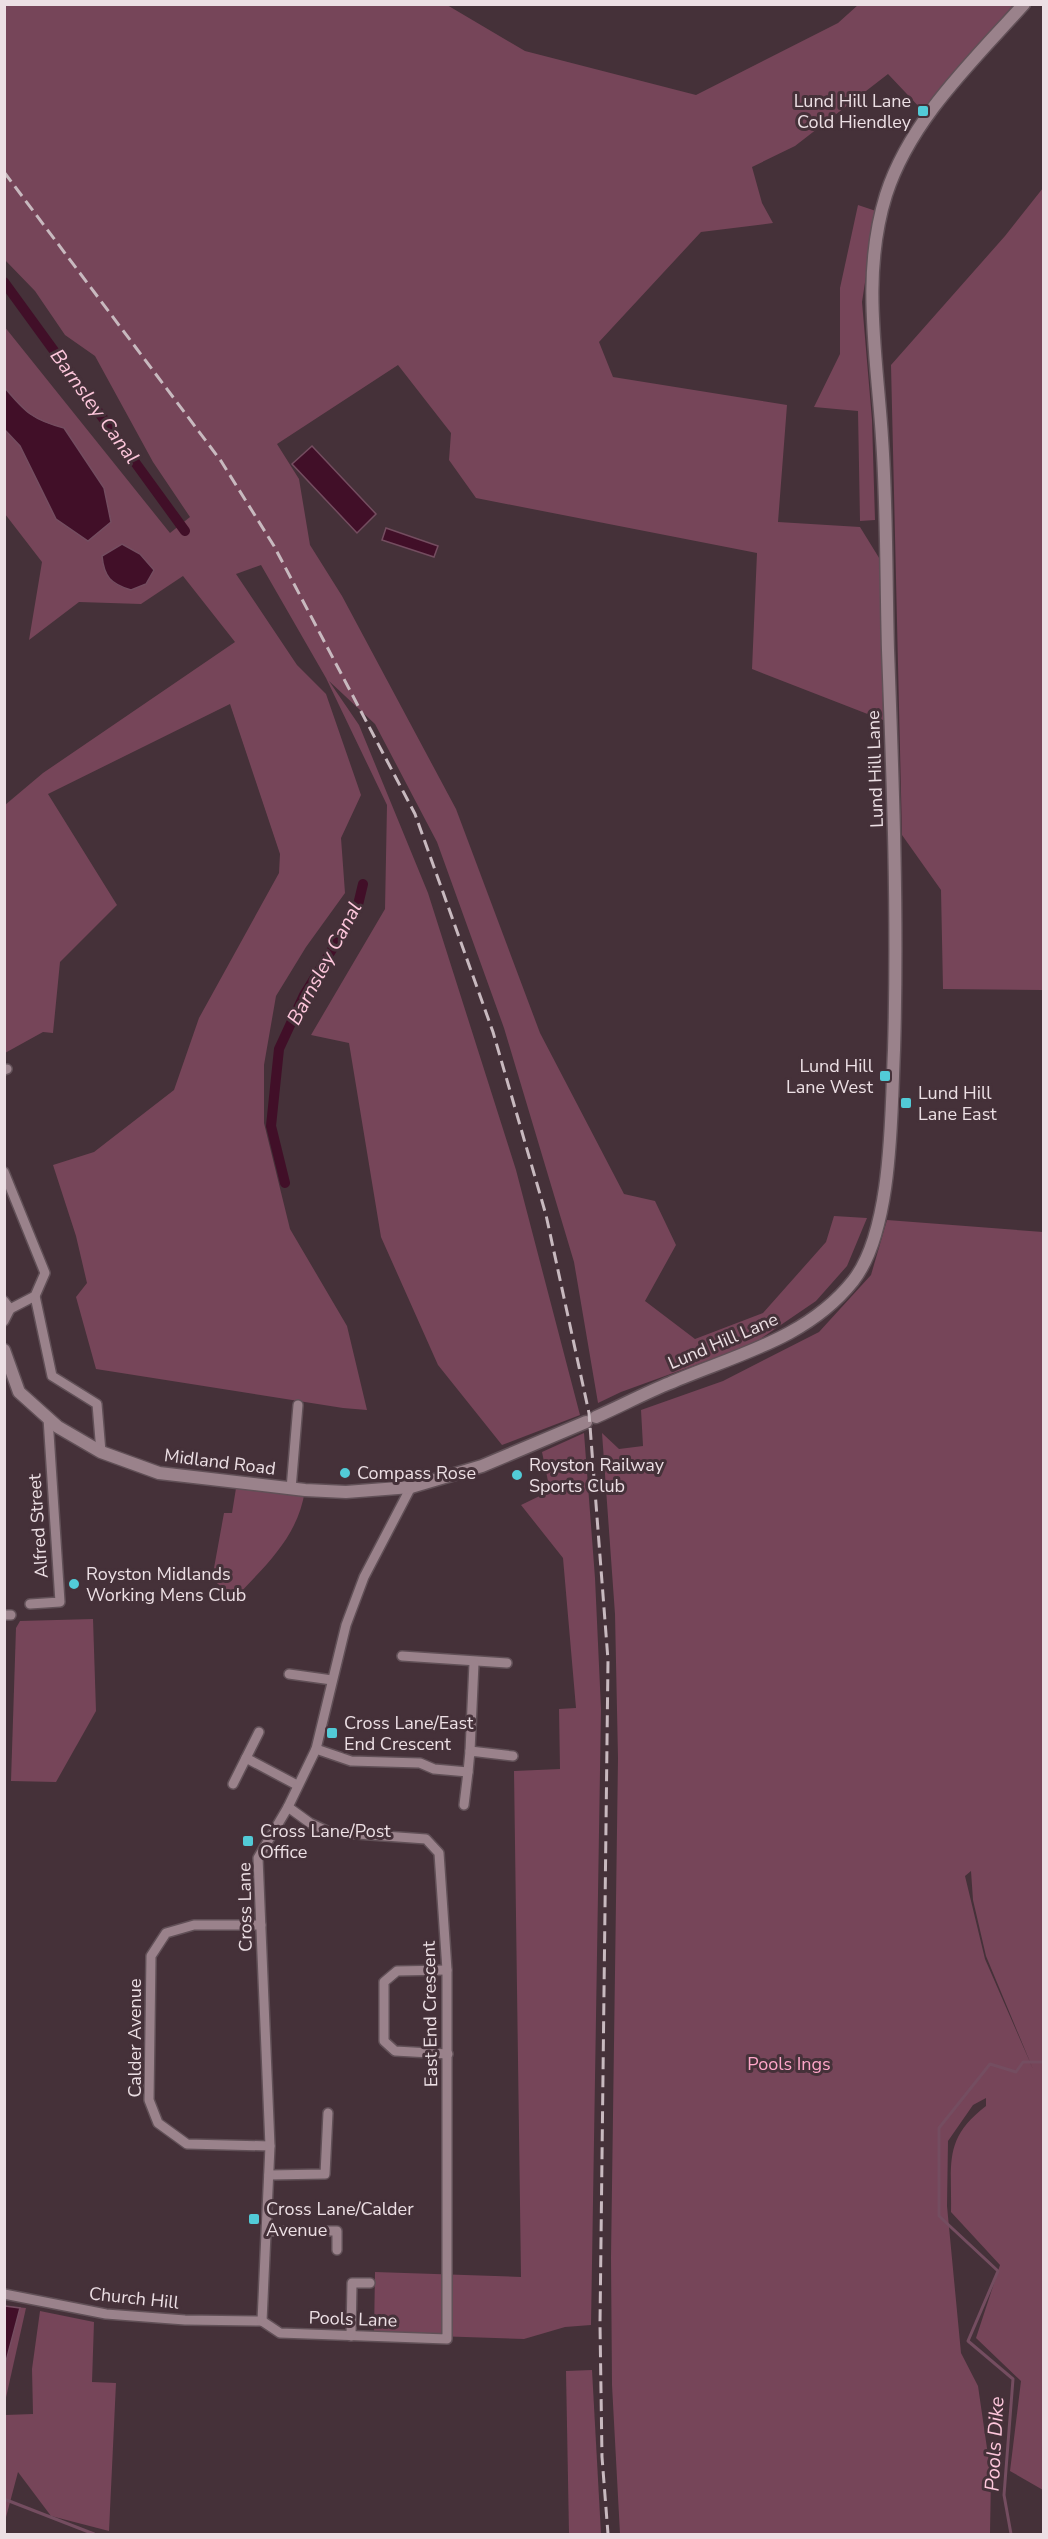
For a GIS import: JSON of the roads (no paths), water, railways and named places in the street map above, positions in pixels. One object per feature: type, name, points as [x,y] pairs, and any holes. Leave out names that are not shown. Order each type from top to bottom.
[{"type":"main road","name":"Lund Hill Lane","points":[[411,1487],[482,1466],[673,1382],[748,1354],[817,1316],[853,1282],[866,1261],[879,1223],[891,1128],[897,890],[883,441],[872,313],[874,254],[886,196],[900,159],[911,140],[941,99],[1023,4]]},
{"type":"main road","name":"Midland Road","points":[[4,1350],[12,1377],[20,1392],[48,1418],[101,1452],[159,1473],[291,1489],[346,1492],[411,1487]]},
{"type":"street","points":[[4,1172],[45,1273],[35,1296],[52,1376],[96,1404],[101,1452]]},
{"type":"street","points":[[4,1321],[7,1305],[35,1296]]},
{"type":"street","points":[[291,1489],[298,1405]]},
{"type":"street","name":"Alfred Street","points":[[30,1604],[60,1602],[48,1418]]},
{"type":"street","name":"Cross Lane","points":[[262,2321],[268,2231],[270,2146],[258,1858],[288,1807],[316,1749],[346,1625],[364,1577],[411,1487]]},
{"type":"street","points":[[402,1656],[474,1663],[507,1663]]},
{"type":"street","points":[[464,1805],[470,1751],[474,1663]]},
{"type":"street","points":[[289,1674],[332,1680]]},
{"type":"street","points":[[233,1784],[259,1732]]},
{"type":"street","points":[[316,1749],[351,1761],[420,1762],[434,1769],[468,1772]]},
{"type":"street","points":[[470,1751],[513,1756]]},
{"type":"street","points":[[246,1758],[297,1785]]},
{"type":"street","name":"East End Crescent","points":[[288,1807],[310,1824],[329,1832],[426,1839],[439,1853],[447,1970],[447,2339]]},
{"type":"street","name":"Calder Avenue","points":[[261,1925],[194,1925],[166,1933],[151,1956],[149,2100],[158,2123],[187,2144],[270,2146]]},
{"type":"street","points":[[447,1970],[397,1971],[384,1982],[384,2041],[395,2051],[448,2054]]},
{"type":"street","points":[[269,2175],[325,2174],[328,2113]]},
{"type":"street","points":[[268,2231],[337,2231],[337,2250]]},
{"type":"street","points":[[351,2336],[351,2283],[370,2283]]},
{"type":"street","name":"Church Hill","points":[[4,2294],[106,2314],[185,2320],[262,2321]]},
{"type":"street","name":"Pools Lane","points":[[262,2321],[280,2333],[447,2339]]},
{"type":"waterway","name":"Barnsley Canal","points":[[4,282],[185,531]]},
{"type":"waterway","name":"Barnsley Canal","points":[[285,1183],[271,1126],[279,1049],[304,995],[357,909],[363,884]]},
{"type":"waterway","name":"Pools Dike","points":[[1011,2534],[1004,2495],[1013,2379],[968,2341],[998,2271],[939,2216],[939,2128],[990,2064],[1016,2072],[1023,2062],[1044,2062]]},
{"type":"waterway","points":[[4,2499],[94,2534]]},
{"type":"railway","points":[[4,172],[221,461],[274,546],[415,814],[493,1032],[546,1215],[589,1413],[608,1660],[600,2324],[602,2457],[608,2534]]},
{"type":"place","name":"Lund Hill Lane Cold Hiendley","points":[[923,111]]},
{"type":"place","name":"Lund Hill Lane West","points":[[885,1076]]},
{"type":"place","name":"Lund Hill Lane East","points":[[906,1103]]},
{"type":"place","name":"Compass Rose","points":[[345,1473]]},
{"type":"place","name":"Royston Railway Sports Club","points":[[517,1475]]},
{"type":"place","name":"Royston Midlands Working Mens Club","points":[[74,1584]]},
{"type":"place","name":"Cross Lane/East End Crescent","points":[[332,1733]]},
{"type":"place","name":"Cross Lane/Post Office","points":[[248,1841]]},
{"type":"place","name":"Cross Lane/Calder Avenue","points":[[254,2219]]},
{"type":"park label","name":"Pools Ings","points":[[789,2064]]}]
